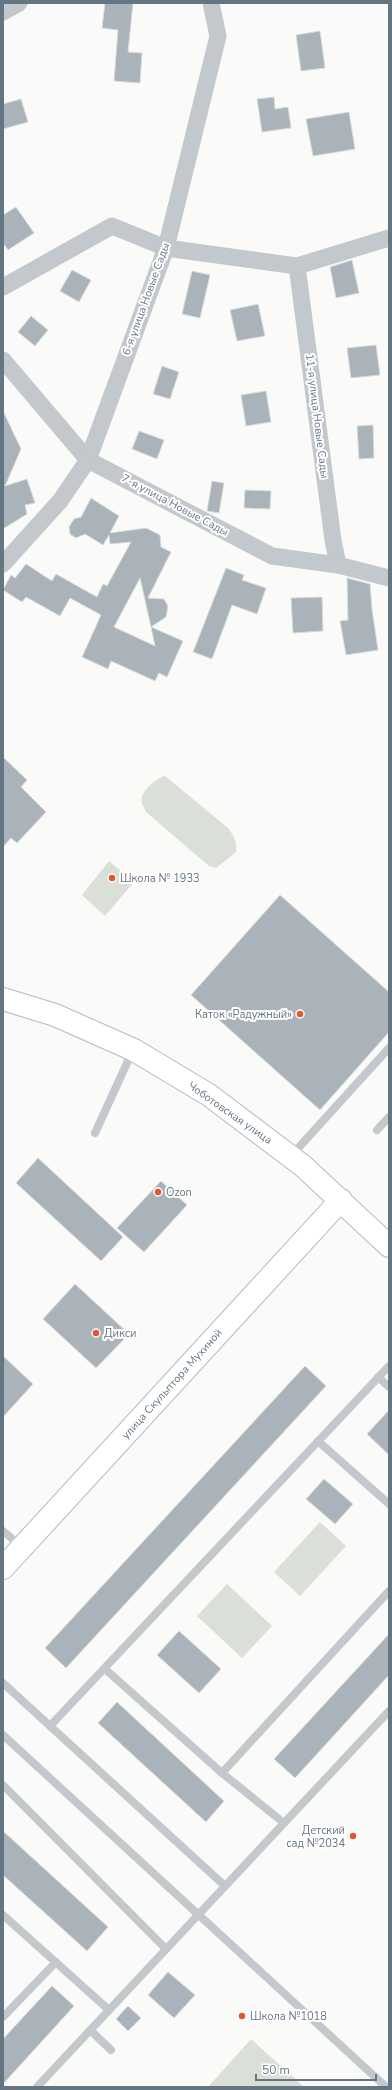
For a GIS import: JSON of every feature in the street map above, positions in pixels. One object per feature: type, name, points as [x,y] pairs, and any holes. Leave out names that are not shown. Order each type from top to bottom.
[{"type":"street","points":[[3,12],[19,3]]},
{"type":"street","name":"6-я улица Новые Сады","points":[[3,564],[60,501],[88,460],[166,248],[218,36],[211,3]]},
{"type":"street","points":[[3,287],[112,226],[166,248],[297,266],[389,238]]},
{"type":"street","name":"11-я улица Новые Сады","points":[[297,266],[333,540],[338,565]]},
{"type":"street","name":"7-я улица Новые Сады","points":[[3,360],[88,460],[272,556],[338,565],[389,578]]},
{"type":"street","name":"Чоботовская улица","points":[[3,999],[55,1015],[134,1050],[209,1095],[290,1156],[341,1200],[389,1246]]},
{"type":"street","name":"улица Скульптора Мухиной","points":[[3,1568],[341,1200]]},
{"type":"lane","points":[[290,1156],[389,1048]]},
{"type":"lane","points":[[95,1133],[134,1050]]},
{"type":"lane","points":[[377,1130],[389,1118]]},
{"type":"lane","points":[[50,1726],[389,1366]]},
{"type":"lane","points":[[378,1377],[389,1387]]},
{"type":"lane","points":[[318,1441],[389,1504]]},
{"type":"lane","points":[[3,1530],[22,1548]]},
{"type":"lane","points":[[222,1773],[389,1591]]},
{"type":"lane","points":[[105,1669],[222,1773],[284,1823]]},
{"type":"lane","points":[[3,1683],[225,1886]]},
{"type":"lane","points":[[36,2087],[389,1711]]},
{"type":"lane","points":[[3,1735],[386,2087]]},
{"type":"lane","points":[[3,1785],[166,1949]]},
{"type":"lane","points":[[3,1914],[109,2010]]},
{"type":"lane","points":[[3,2017],[56,1962]]},
{"type":"lane","points":[[90,2030],[111,2050]]},
{"type":"shaded area","points":[[165,776],[228,828],[235,839],[236,852],[216,868],[209,866],[146,812],[142,804],[145,790]]},
{"type":"shaded area","points":[[109,861],[134,882],[105,916],[82,895]]},
{"type":"shaded area","points":[[320,1522],[346,1546],[300,1596],[274,1572]]},
{"type":"shaded area","points":[[227,1584],[272,1626],[242,1658],[197,1616]]},
{"type":"shaded area","points":[[251,2039],[304,2087],[208,2087]]},
{"type":"building","points":[[105,3],[133,3],[128,52],[142,53],[140,83],[114,81],[118,30],[102,28]]},
{"type":"building","points":[[320,31],[325,68],[301,71],[296,35]]},
{"type":"building","points":[[274,97],[275,109],[288,107],[291,128],[262,132],[257,99]]},
{"type":"building","points":[[21,99],[28,122],[3,129],[3,104]]},
{"type":"building","points":[[349,112],[355,149],[313,156],[306,119]]},
{"type":"building","points":[[16,207],[34,233],[8,250],[3,243],[3,215]]},
{"type":"building","points":[[352,260],[359,293],[336,298],[330,267]]},
{"type":"building","points":[[72,270],[91,280],[79,302],[60,291]]},
{"type":"building","points":[[192,271],[210,275],[200,318],[182,314]]},
{"type":"building","points":[[258,304],[265,336],[237,341],[230,310]]},
{"type":"building","points":[[31,316],[48,330],[35,346],[18,332]]},
{"type":"building","points":[[376,345],[380,375],[351,378],[347,348]]},
{"type":"building","points":[[162,366],[179,372],[170,399],[153,394]]},
{"type":"building","points":[[266,391],[271,422],[246,426],[241,395]]},
{"type":"building","points":[[3,411],[21,449],[5,486],[27,479],[35,503],[25,505],[27,514],[3,529]]},
{"type":"building","points":[[373,425],[374,458],[359,459],[357,426]]},
{"type":"building","points":[[139,431],[164,440],[157,459],[132,449]]},
{"type":"building","points":[[212,481],[224,483],[219,513],[207,511]]},
{"type":"building","points":[[245,490],[271,491],[270,509],[244,508]]},
{"type":"building","points":[[91,498],[119,516],[110,533],[146,528],[160,535],[161,547],[171,552],[148,598],[164,599],[168,606],[166,617],[151,627],[183,641],[167,677],[159,673],[155,681],[111,661],[108,669],[82,657],[101,615],[70,598],[60,616],[26,597],[22,602],[3,590],[11,575],[15,578],[26,564],[52,581],[56,574],[97,597],[103,584],[107,586],[131,542],[110,544],[109,535],[103,545],[85,534],[76,538],[70,534],[69,527],[74,519],[81,517]],"holes":[[[140,578],[151,627],[155,646],[114,627]]]},
{"type":"building","points":[[226,568],[244,575],[242,580],[266,588],[257,614],[232,605],[212,659],[193,652]]},
{"type":"building","points":[[347,578],[370,584],[378,650],[346,655],[340,621],[348,620]]},
{"type":"building","points":[[322,597],[323,631],[293,633],[291,598]]},
{"type":"building","points":[[3,757],[27,780],[21,787],[46,812],[17,843],[11,838],[3,847]]},
{"type":"building","name":"Каток «Радужный»","points":[[280,895],[389,992],[389,1032],[320,1110],[191,995]]},
{"type":"building","points":[[38,1158],[123,1237],[101,1261],[16,1183]]},
{"type":"building","points":[[161,1181],[187,1205],[144,1252],[117,1228]]},
{"type":"building","points":[[75,1284],[129,1334],[96,1368],[43,1319]]},
{"type":"building","points":[[3,1356],[33,1384],[3,1417]]},
{"type":"building","points":[[305,1366],[326,1386],[66,1668],[45,1648]]},
{"type":"building","points":[[389,1410],[389,1455],[367,1434]]},
{"type":"building","points":[[324,1479],[353,1504],[335,1524],[306,1499]]},
{"type":"building","points":[[179,1631],[221,1669],[199,1693],[157,1655]]},
{"type":"building","points":[[389,1634],[389,1675],[295,1778],[274,1759]]},
{"type":"building","points":[[117,1702],[224,1801],[206,1822],[98,1723]]},
{"type":"building","points":[[3,1831],[108,1927],[87,1951],[3,1875]]},
{"type":"building","points":[[168,1972],[195,1995],[174,2018],[148,1995]]},
{"type":"building","points":[[52,1986],[74,2006],[3,2084],[3,2039]]},
{"type":"building","points":[[128,2006],[141,2018],[128,2031],[116,2019]]},
{"type":"place","name":"Школа № 1933","points":[[112,878]]},
{"type":"place","name":"Каток «Радужный»","points":[[300,1014]]},
{"type":"place","name":"Ozon","points":[[158,1192]]},
{"type":"place","name":"Дикси","points":[[96,1333]]},
{"type":"place","name":"Детский сад №2034","points":[[353,1836]]},
{"type":"place","name":"Школа №1018","points":[[242,2016]]}]
